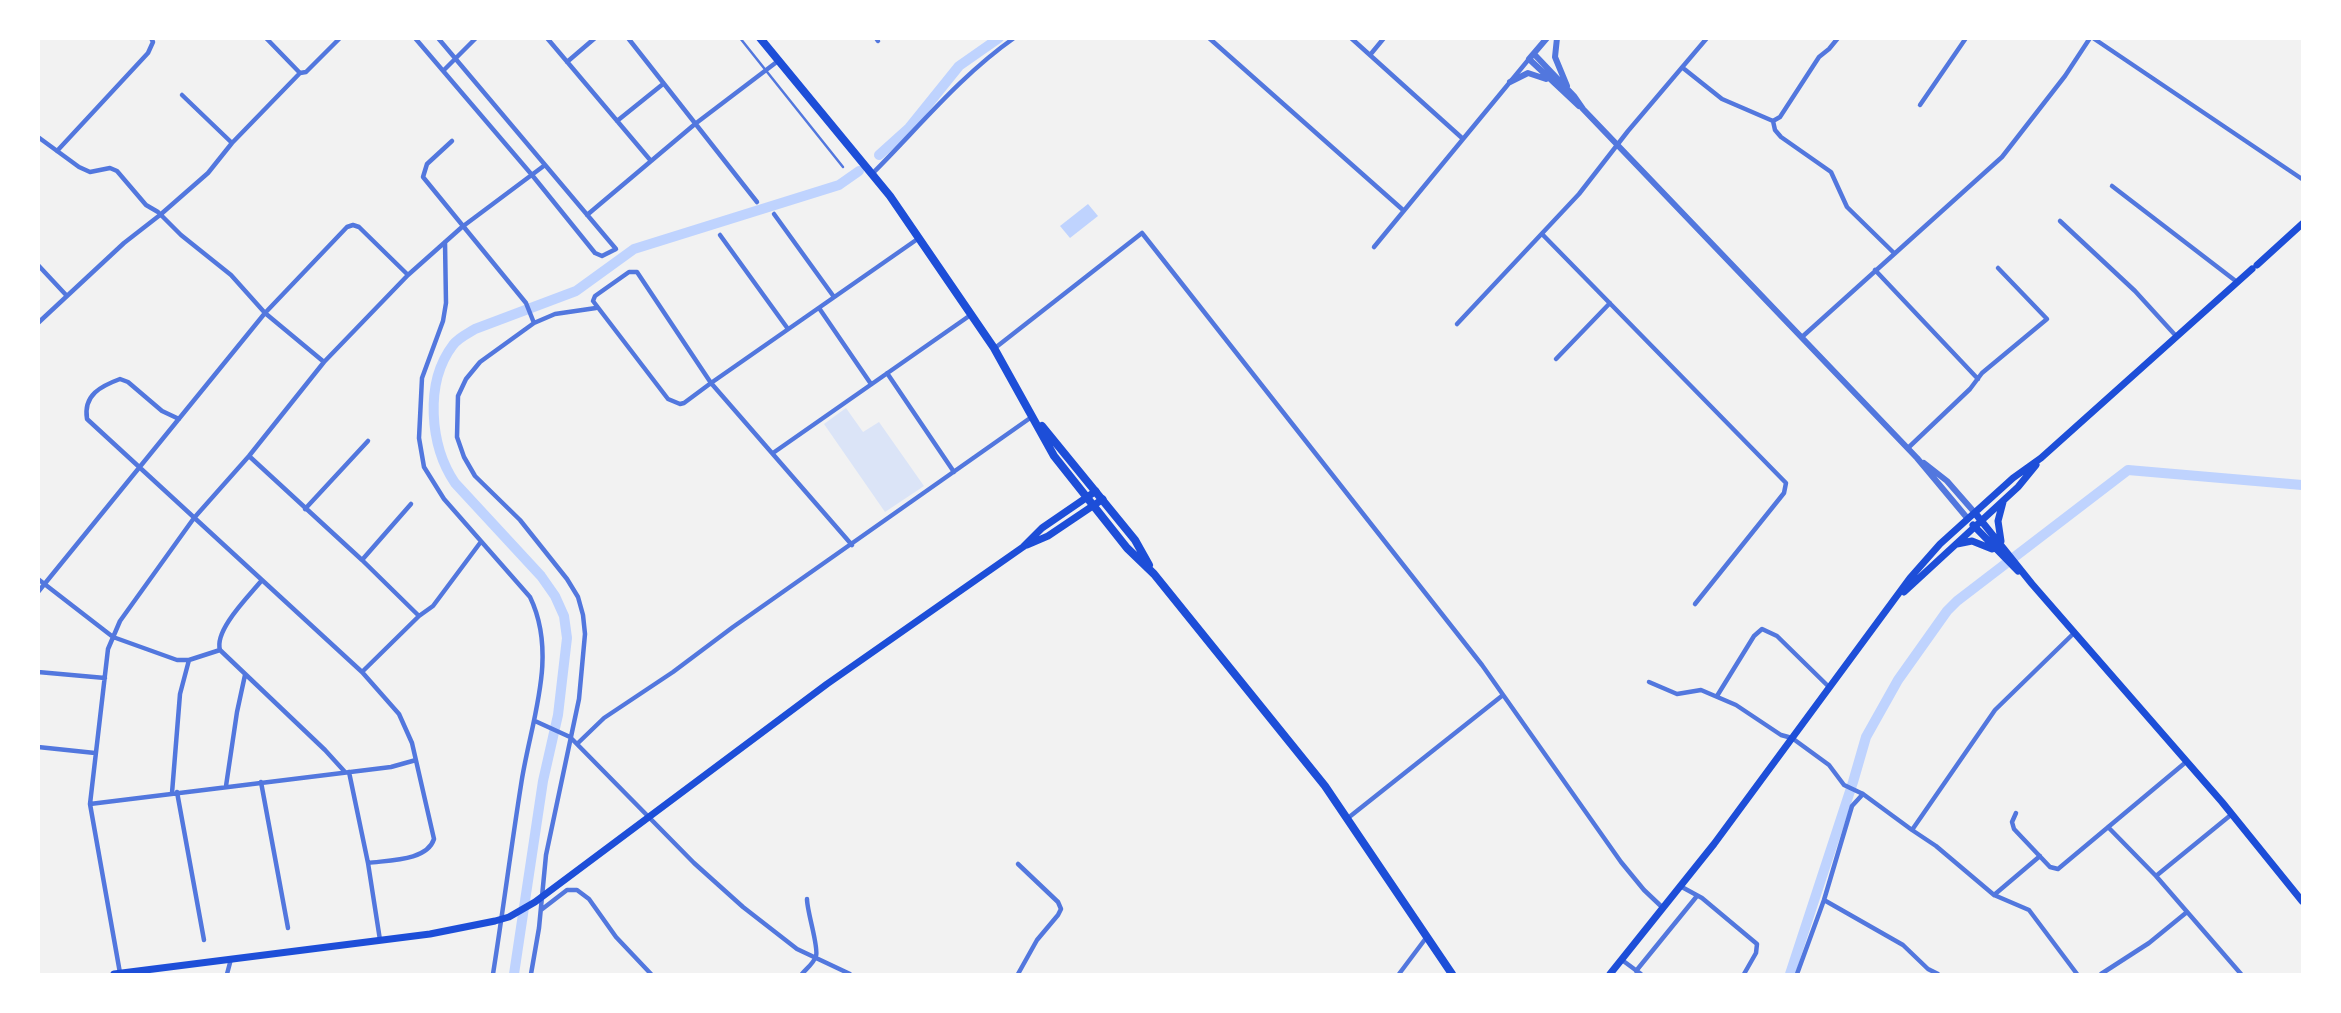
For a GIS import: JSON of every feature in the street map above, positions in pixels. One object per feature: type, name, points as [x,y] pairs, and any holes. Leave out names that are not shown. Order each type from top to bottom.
[{"type":"main road","points":[[760,38],[872,174],[920,238],[994,348],[1054,456],[1127,548],[1154,574],[1325,786],[1452,975]]},
{"type":"main road","points":[[1610,975],[1926,559],[2013,478],[2041,457],[2302,225]]},
{"type":"main road","points":[[1033,416],[1135,540],[1154,574]]},
{"type":"main road","points":[[1898,597],[2018,487],[2041,457]]},
{"type":"main road","points":[[117,974],[452,930],[509,917],[569,878],[827,684],[1023,547],[1042,528],[1096,491]]},
{"type":"main road","points":[[1023,547],[1048,536],[1103,499]]},
{"type":"main road","points":[[2002,550],[1998,521],[2003,501]]},
{"type":"main road","points":[[1971,516],[2232,814],[2302,901]]},
{"type":"main road","points":[[1956,544],[1975,541],[2002,550]]},
{"type":"street","points":[[57,151],[148,53],[153,42],[150,38]]},
{"type":"street","points":[[265,38],[300,73]]},
{"type":"street","points":[[38,323],[124,243],[208,173],[232,143],[300,73],[306,72],[340,38]]},
{"type":"street","points":[[415,38],[595,253],[602,256],[616,249],[438,38]]},
{"type":"street","points":[[443,71],[476,38]]},
{"type":"street","points":[[547,38],[651,161]]},
{"type":"street","points":[[567,62],[596,38]]},
{"type":"street","points":[[628,38],[757,202]]},
{"type":"street","points":[[872,174],[947,94],[988,56],[1014,38]]},
{"type":"street","points":[[1209,38],[1402,210]]},
{"type":"street","points":[[1351,38],[1463,139]]},
{"type":"street","points":[[1370,55],[1384,38]]},
{"type":"street","points":[[1374,247],[1547,38]]},
{"type":"street","points":[[1556,38],[1555,57],[1570,91],[1583,109]]},
{"type":"street","points":[[1457,324],[1579,194],[1707,38]]},
{"type":"street","points":[[1773,121],[1780,117],[1819,57],[1838,38]]},
{"type":"street","points":[[1920,104],[1966,38]]},
{"type":"street","points":[[1802,337],[2002,157],[2091,38],[2302,179]]},
{"type":"street","points":[[1532,57],[1554,84],[1583,109],[1971,516]]},
{"type":"street","points":[[1532,57],[1570,91]]},
{"type":"street","points":[[587,215],[695,124],[778,61]]},
{"type":"street","points":[[1683,68],[1722,99],[1773,121],[1777,134],[1831,172],[1847,207],[1894,253]]},
{"type":"street","points":[[1510,82],[1528,74],[1535,74],[1554,84]]},
{"type":"street","points":[[617,121],[663,84]]},
{"type":"street","points":[[182,95],[232,143]]},
{"type":"street","points":[[38,137],[90,172],[110,168],[117,171],[146,205],[232,275],[265,313],[324,362]]},
{"type":"street","points":[[452,141],[427,164],[423,177],[528,306],[534,323]]},
{"type":"street","points":[[117,974],[90,804],[108,649],[120,621],[194,517],[249,456],[324,362],[408,275],[462,226],[545,165]]},
{"type":"street","points":[[2112,186],[2238,283]]},
{"type":"street","points":[[774,214],[834,298]]},
{"type":"street","points":[[2060,221],[2135,291],[2177,337]]},
{"type":"street","points":[[38,592],[265,313],[347,227],[359,227],[408,275]]},
{"type":"street","points":[[994,348],[1142,233],[1482,665],[1621,862],[1663,908]]},
{"type":"street","points":[[1542,234],[1787,486],[1695,604]]},
{"type":"street","points":[[720,235],[788,329]]},
{"type":"street","points":[[852,545],[712,383],[637,272],[629,272],[595,296],[593,301],[671,402],[684,402],[712,383],[788,329],[920,238]]},
{"type":"street","points":[[445,242],[446,303],[443,321],[422,378],[419,438],[424,467],[432,482],[480,543],[530,597],[539,615],[542,648],[535,721],[522,781],[493,975]]},
{"type":"street","points":[[38,265],[67,296]]},
{"type":"street","points":[[1908,448],[1978,379],[2047,319],[1998,268]]},
{"type":"street","points":[[1875,270],[1978,379]]},
{"type":"street","points":[[1556,359],[1610,303]]},
{"type":"street","points":[[531,975],[546,855],[579,699],[585,634],[583,615],[578,597],[567,579],[528,530],[475,476],[457,438],[456,416],[458,396],[466,379],[480,362],[534,323],[555,314],[596,308]]},
{"type":"street","points":[[819,308],[871,384]]},
{"type":"street","points":[[772,453],[972,314]]},
{"type":"street","points":[[887,373],[954,472]]},
{"type":"street","points":[[179,419],[162,411],[128,382],[120,379],[94,392],[88,402],[87,419],[362,672],[399,714],[412,743],[434,832],[432,846],[419,855],[368,863]]},
{"type":"street","points":[[577,744],[604,718],[673,672],[1033,416]]},
{"type":"street","points":[[305,509],[368,441]]},
{"type":"street","points":[[249,456],[419,616]]},
{"type":"street","points":[[362,560],[411,504]]},
{"type":"street","points":[[362,672],[440,597],[480,543]]},
{"type":"street","points":[[38,579],[113,637],[165,656],[189,660],[220,650]]},
{"type":"street","points":[[262,580],[221,633],[218,644],[220,650],[325,750],[341,771],[347,772]]},
{"type":"street","points":[[1717,696],[1754,636],[1762,629],[1777,636],[1829,688]]},
{"type":"street","points":[[1912,830],[1995,710],[2074,633]]},
{"type":"street","points":[[189,660],[180,694],[175,792],[204,940]]},
{"type":"street","points":[[38,671],[105,678]]},
{"type":"street","points":[[226,786],[245,675]]},
{"type":"street","points":[[1649,682],[1677,694],[1698,689],[1717,696],[1740,707],[1781,735],[1792,738],[1829,765],[1844,785],[1858,790],[1936,846],[1994,895],[2029,911],[2077,975]]},
{"type":"street","points":[[1348,818],[1503,695]]},
{"type":"street","points":[[535,721],[570,737],[694,863],[743,907],[797,949],[850,975]]},
{"type":"street","points":[[38,747],[95,753]]},
{"type":"street","points":[[90,804],[391,767],[416,760]]},
{"type":"street","points":[[2017,813],[2012,827],[2050,867],[2058,869],[2186,762]]},
{"type":"street","points":[[347,772],[368,863],[380,940]]},
{"type":"street","points":[[261,782],[288,928]]},
{"type":"street","points":[[1797,975],[1824,900],[1852,806],[1863,794]]},
{"type":"street","points":[[2156,876],[2232,814]]},
{"type":"street","points":[[2107,827],[2156,876],[2241,975]]},
{"type":"street","points":[[1994,895],[2039,856]]},
{"type":"street","points":[[1018,864],[1058,902],[1060,909],[1037,940],[1018,975]]},
{"type":"street","points":[[1680,886],[1697,895],[1757,944],[1756,953],[1744,975]]},
{"type":"street","points":[[540,911],[567,890],[578,890],[589,898],[616,937],[651,975]]},
{"type":"street","points":[[1622,960],[1638,973],[1697,895]]},
{"type":"street","points":[[802,975],[816,958],[816,946],[807,914],[807,898]]},
{"type":"street","points":[[1824,900],[1903,945],[1938,975]]},
{"type":"street","points":[[2101,975],[2149,943],[2187,912]]},
{"type":"street","points":[[1399,975],[1426,938]]},
{"type":"street","points":[[227,975],[231,959]]},
{"type":"lane","points":[[740,38],[843,167]]},
{"type":"shaded area","points":[[846,408],[863,432],[879,422],[924,486],[885,512],[824,424]]},
{"type":"water","points":[[1088,204],[1098,216],[1070,238],[1060,226]]},
{"type":"waterway","points":[[879,155],[909,128],[959,66],[999,38]]},
{"type":"waterway","points":[[514,974],[543,781],[558,715],[567,638],[564,616],[555,596],[541,576],[455,483],[447,468],[440,451],[434,414],[434,396],[444,360],[463,336],[576,291],[634,249],[839,185],[859,171]]},
{"type":"waterway","points":[[1790,974],[1866,737],[1898,680],[1957,601],[2128,470],[2302,485]]}]
